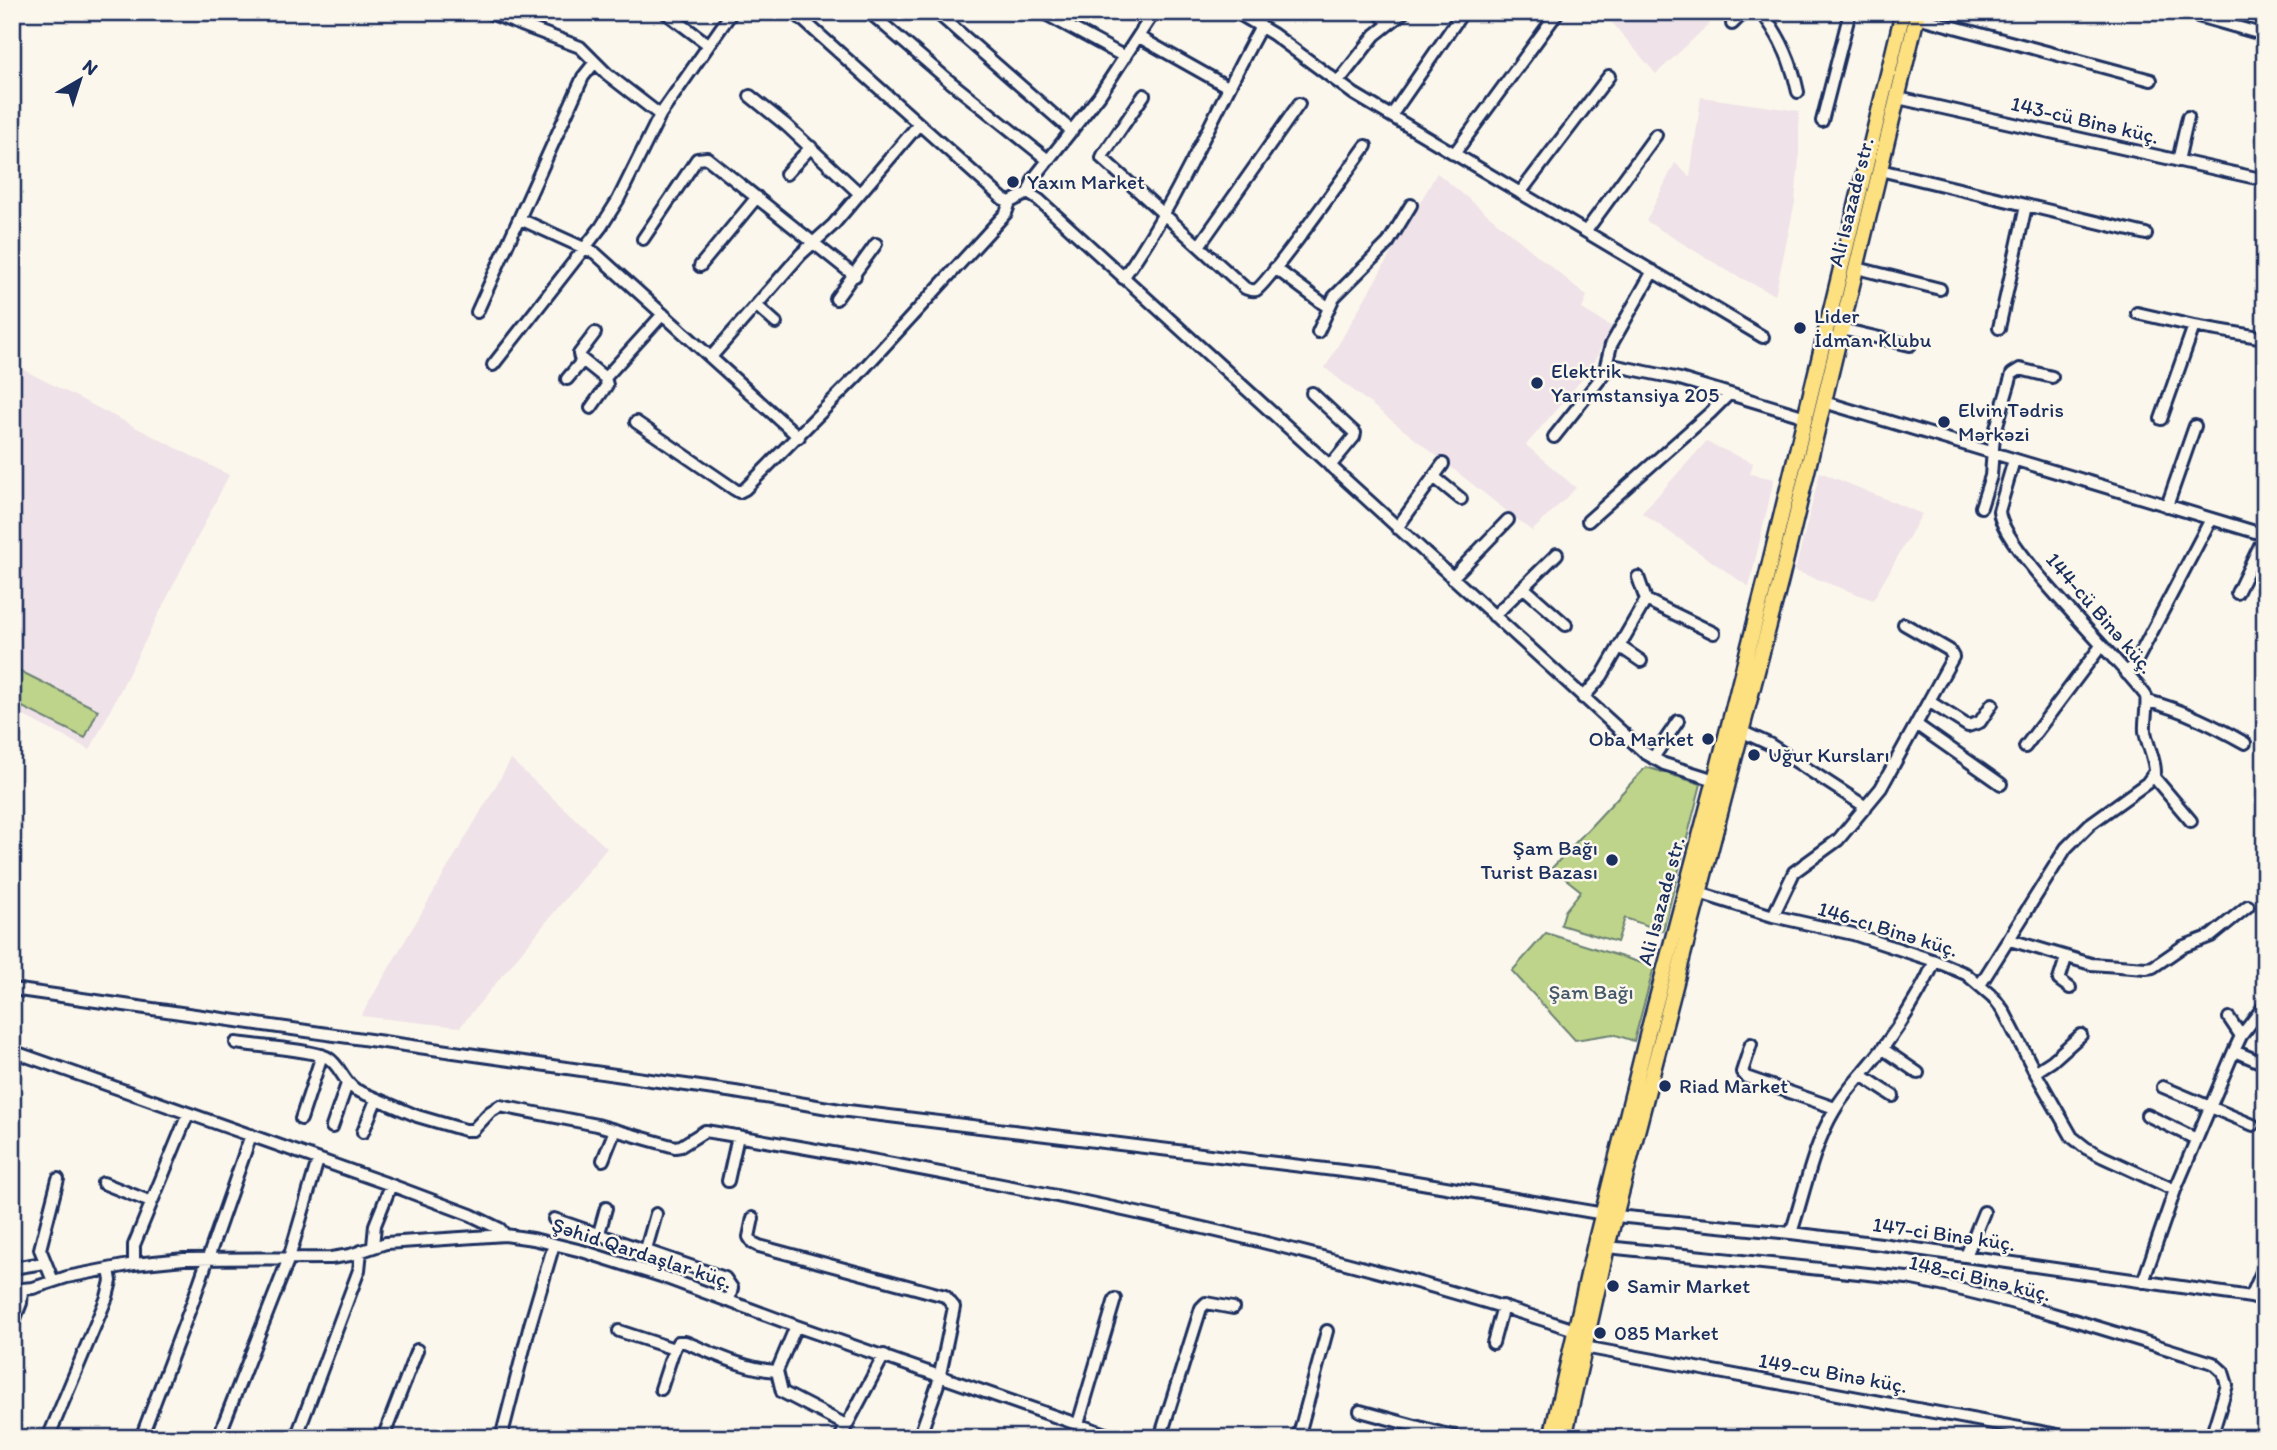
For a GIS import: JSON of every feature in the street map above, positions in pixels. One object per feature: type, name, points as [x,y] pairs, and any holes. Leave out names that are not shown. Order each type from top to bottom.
[{"type":"main road","name":"Ali Isazade str.","points":[[1817,400],[1841,329],[1857,268],[1898,98],[1913,14]]},
{"type":"main road","name":"Ali Isazade str.","points":[[1817,400],[1913,14]]},
{"type":"main road","points":[[1813,419],[1817,400]]},
{"type":"main road","name":"Ali Isazade str.","points":[[1610,1215],[1648,1032],[1722,782],[1743,732],[1813,419]]},
{"type":"main road","name":"Ali Isazade str.","points":[[1551,1438],[1575,1330],[1610,1215],[1699,893],[1722,782],[1813,419]]},
{"type":"main road","name":"Ali Isazade str.","points":[[1564,1438],[1584,1347],[1601,1245]]},
{"type":"street","points":[[487,12],[580,47],[607,74],[660,115]]},
{"type":"street","points":[[665,12],[709,45]]},
{"type":"street","points":[[493,365],[587,248],[618,200],[660,115],[732,12]]},
{"type":"street","points":[[794,12],[996,193],[1010,202]]},
{"type":"street","points":[[869,12],[1048,160]]},
{"type":"street","points":[[936,12],[1072,131]]},
{"type":"street","points":[[1042,12],[1125,57]]},
{"type":"street","points":[[636,422],[739,492],[746,489],[888,343],[1006,213],[1010,202],[1028,193],[1034,178],[1072,131],[1154,12]]},
{"type":"street","points":[[1236,12],[1261,26],[1338,82],[1391,116],[1763,337]]},
{"type":"street","points":[[1377,12],[1390,23]]},
{"type":"street","points":[[1338,82],[1375,34],[1404,12]]},
{"type":"street","points":[[1391,116],[1463,12]]},
{"type":"street","points":[[1454,154],[1558,12]]},
{"type":"street","points":[[1732,24],[1744,12]]},
{"type":"street","points":[[1761,12],[1787,56],[1798,92]]},
{"type":"street","points":[[1822,121],[1850,12]]},
{"type":"street","points":[[2184,12],[2265,35]]},
{"type":"street","points":[[1913,14],[2151,80]]},
{"type":"street","points":[[1124,278],[1164,214],[1261,26]]},
{"type":"street","points":[[1139,37],[1228,87]]},
{"type":"street","points":[[477,312],[583,77],[595,62]]},
{"type":"street","points":[[1520,193],[1609,76]]},
{"type":"street","points":[[1144,95],[1102,155],[1102,159],[1245,288],[1252,290],[1258,289],[1275,268],[1366,146]]},
{"type":"street","points":[[750,96],[859,192]]},
{"type":"street","name":"143-cü Binə küç.","points":[[1898,98],[2265,180]]},
{"type":"street","points":[[1199,246],[1299,104]]},
{"type":"street","points":[[2178,161],[2188,117]]},
{"type":"street","points":[[711,356],[832,225],[919,124]]},
{"type":"street","points":[[1586,231],[1656,135]]},
{"type":"street","points":[[786,174],[811,147]]},
{"type":"street","points":[[643,239],[697,159],[708,158],[855,276]]},
{"type":"street","points":[[1880,170],[2146,234]]},
{"type":"street","points":[[1028,193],[1039,200],[1583,698],[1653,758],[1722,782]]},
{"type":"street","points":[[700,266],[757,197]]},
{"type":"street","points":[[1318,332],[1340,289],[1388,243],[1411,205]]},
{"type":"street","points":[[1999,328],[2026,206]]},
{"type":"street","points":[[520,219],[587,248],[603,260],[799,437]]},
{"type":"street","points":[[836,299],[876,244]]},
{"type":"street","points":[[1275,268],[1329,308]]},
{"type":"street","points":[[1857,268],[1940,289]]},
{"type":"street","points":[[1554,437],[1598,385],[1611,345],[1653,271]]},
{"type":"street","points":[[757,306],[776,323]]},
{"type":"street","points":[[2137,313],[2265,338]]},
{"type":"street","points":[[605,378],[663,314]]},
{"type":"street","points":[[2161,419],[2194,326]]},
{"type":"street","points":[[1841,329],[1910,345]]},
{"type":"street","points":[[591,408],[607,385],[605,378],[579,354],[595,333]]},
{"type":"street","points":[[567,379],[583,360]]},
{"type":"street","points":[[1607,364],[1651,372],[1813,419]]},
{"type":"street","points":[[1981,507],[1991,476],[1994,435],[2015,370],[2052,377]]},
{"type":"street","points":[[1312,393],[1355,433],[1330,466]]},
{"type":"street","points":[[1588,521],[1729,394]]},
{"type":"street","points":[[1817,400],[2265,535],[2237,593]]},
{"type":"street","points":[[2167,506],[2195,426]]},
{"type":"street","name":"144-cü Binə küç.","points":[[2014,460],[2000,518],[2021,552],[2147,696],[2144,716],[2146,735],[2155,766],[2153,776]]},
{"type":"street","points":[[1397,528],[1443,464]]},
{"type":"street","points":[[1434,477],[1461,499]]},
{"type":"street","points":[[2127,674],[2137,660],[2211,519]]},
{"type":"street","points":[[1452,578],[1508,520]]},
{"type":"street","points":[[1494,616],[1557,554]]},
{"type":"street","points":[[1638,577],[1646,600],[1714,633]]},
{"type":"street","points":[[1522,587],[1566,625]]},
{"type":"street","points":[[1583,698],[1602,676],[1646,600]]},
{"type":"street","points":[[1773,916],[1794,872],[1838,841],[1892,772],[1953,657],[1952,653],[1904,624]]},
{"type":"street","points":[[1619,646],[1641,661]]},
{"type":"street","points":[[2025,747],[2101,646]]},
{"type":"street","points":[[2148,701],[2176,708],[2207,721],[2245,743]]},
{"type":"street","points":[[1930,702],[1968,726],[1980,722],[1992,704]]},
{"type":"street","points":[[1653,758],[1678,721]]},
{"type":"street","points":[[1917,725],[2001,784]]},
{"type":"street","points":[[1743,732],[1769,744],[1866,807]]},
{"type":"street","points":[[1980,985],[2066,848],[2077,835],[2153,776],[2190,821]]},
{"type":"street","name":"146-cı Binə küç.","points":[[1699,893],[1773,916],[1853,934],[1936,961],[1966,974],[2003,1010],[2072,1137],[2103,1157],[2175,1190]]},
{"type":"street","points":[[2010,940],[2091,964],[2153,967],[2182,947],[2211,936],[2248,906]]},
{"type":"street","points":[[2066,958],[2059,980],[2070,988]]},
{"type":"street","points":[[1791,1233],[1827,1123],[1835,1108],[1883,1049],[1918,995],[1936,961]]},
{"type":"street","name":"147-ci Binə küç.","points":[[12,989],[735,1092],[840,1110],[1374,1175],[1610,1215],[1791,1233],[2252,1297],[2265,1301]]},
{"type":"street","points":[[2143,1282],[2175,1190],[2234,1051],[2241,1036],[2265,1005]]},
{"type":"street","points":[[2229,1018],[2241,1036]]},
{"type":"street","points":[[2035,1072],[2053,1061],[2081,1035]]},
{"type":"street","points":[[236,1043],[323,1055],[335,1064],[347,1084],[376,1100],[465,1130],[473,1130],[490,1112],[500,1106],[615,1130],[675,1147],[705,1131],[842,1152],[1132,1210],[1425,1283],[1575,1330]]},
{"type":"street","points":[[1751,1044],[1742,1068],[1745,1076],[1835,1108]]},
{"type":"street","points":[[1883,1049],[1918,1073]]},
{"type":"street","points":[[12,1051],[391,1185],[471,1215],[499,1229],[505,1235]]},
{"type":"street","points":[[2234,1051],[2265,1064]]},
{"type":"street","points":[[301,1119],[323,1055]]},
{"type":"street","points":[[1861,1075],[1893,1096]]},
{"type":"street","points":[[332,1127],[347,1084]]},
{"type":"street","points":[[2163,1087],[2253,1125]]},
{"type":"street","points":[[363,1132],[376,1100]]},
{"type":"street","points":[[134,1264],[134,1245],[188,1114]]},
{"type":"street","points":[[2147,1115],[2196,1139]]},
{"type":"street","points":[[603,1160],[615,1130]]},
{"type":"street","points":[[141,1438],[251,1135]]},
{"type":"street","points":[[728,1181],[738,1136]]},
{"type":"street","points":[[218,1438],[289,1258],[318,1160]]},
{"type":"street","points":[[52,1281],[44,1263],[40,1242],[58,1179]]},
{"type":"street","points":[[103,1183],[151,1202]]},
{"type":"street","points":[[373,1246],[375,1225],[391,1185]]},
{"type":"street","points":[[599,1233],[606,1208]]},
{"type":"street","points":[[1966,1256],[1984,1212]]},
{"type":"street","points":[[646,1249],[656,1214]]},
{"type":"street","points":[[753,1218],[749,1237],[759,1246],[945,1296],[950,1300],[954,1307],[940,1375],[919,1438]]},
{"type":"street","points":[[554,1219],[725,1278],[732,1288],[729,1301]]},
{"type":"street","name":"Şəhid Qardaşlar küç.","points":[[17,1290],[134,1264],[207,1259],[331,1258],[373,1246],[505,1235],[554,1244],[649,1272],[1117,1438]]},
{"type":"street","points":[[501,1438],[554,1244]]},
{"type":"street","name":"148-ci Binə küç.","points":[[1601,1245],[1907,1278],[1956,1287],[2213,1363],[2223,1372],[2227,1385],[2211,1438]]},
{"type":"street","points":[[296,1438],[359,1270],[361,1251]]},
{"type":"street","points":[[12,1268],[44,1263]]},
{"type":"street","points":[[2252,1297],[2265,1265]]},
{"type":"street","points":[[48,1438],[107,1297],[111,1280],[109,1269]]},
{"type":"street","points":[[12,1326],[21,1303],[17,1290]]},
{"type":"street","points":[[1078,1423],[1115,1299]]},
{"type":"street","points":[[1160,1438],[1201,1308],[1206,1303],[1233,1308]]},
{"type":"street","points":[[1493,1343],[1503,1306]]},
{"type":"street","points":[[796,1325],[777,1371],[782,1392],[846,1424]]},
{"type":"street","points":[[619,1331],[674,1349]]},
{"type":"street","points":[[1298,1438],[1327,1331]]},
{"type":"street","points":[[661,1390],[678,1342],[758,1370],[777,1371]]},
{"type":"street","name":"149-cu Binə küç.","points":[[1584,1347],[2074,1438]]},
{"type":"street","points":[[383,1438],[416,1350]]},
{"type":"street","points":[[840,1438],[884,1355]]},
{"type":"street","points":[[1360,1411],[1459,1438]]},
{"type":"shaded area","points":[[1603,12],[1722,12],[1656,74]]},
{"type":"shaded area","points":[[1701,97],[1799,111],[1795,202],[1775,295],[1733,274],[1646,221],[1675,163],[1690,177]]},
{"type":"shaded area","name":"Elektrik Yarımstansiya 205","points":[[1437,173],[1587,296],[1582,309],[1612,327],[1589,371],[1526,445],[1576,488],[1532,531],[1325,368]]},
{"type":"shaded area","points":[[12,364],[229,475],[90,750],[12,710]]},
{"type":"shaded area","points":[[1706,442],[1753,463],[1750,474],[1774,479],[1749,587],[1642,513]]},
{"type":"shaded area","points":[[1820,472],[1922,514],[1873,600],[1795,571]]},
{"type":"shaded area","points":[[511,760],[607,848],[460,1027],[361,1016]]},
{"type":"green space","points":[[12,667],[98,710],[85,738],[12,702]]},
{"type":"green space","points":[[1646,767],[1701,784],[1663,931],[1625,918],[1617,942],[1561,925],[1565,911],[1581,891],[1552,868]]},
{"type":"green space","name":"Şam Bağı","points":[[1546,933],[1654,967],[1634,1041],[1613,1034],[1575,1040],[1512,971]]},
{"type":"place","name":"Yaxın Market","points":[[1013,182]]},
{"type":"place","name":"Lider İdman Klubu","points":[[1800,328]]},
{"type":"place","name":"Elektrik Yarımstansiya 205","points":[[1537,383]]},
{"type":"place","name":"Elvin Tədris Mərkəzi","points":[[1944,422]]},
{"type":"place","name":"Oba Market","points":[[1708,739]]},
{"type":"place","name":"Uğur Kursları","points":[[1754,755]]},
{"type":"place","name":"Şam Bağı Turist Bazası","points":[[1612,860]]},
{"type":"place","name":"Riad Market","points":[[1665,1086]]},
{"type":"place","name":"Samir Market","points":[[1613,1286]]},
{"type":"place","name":"085 Market","points":[[1600,1333]]}]
